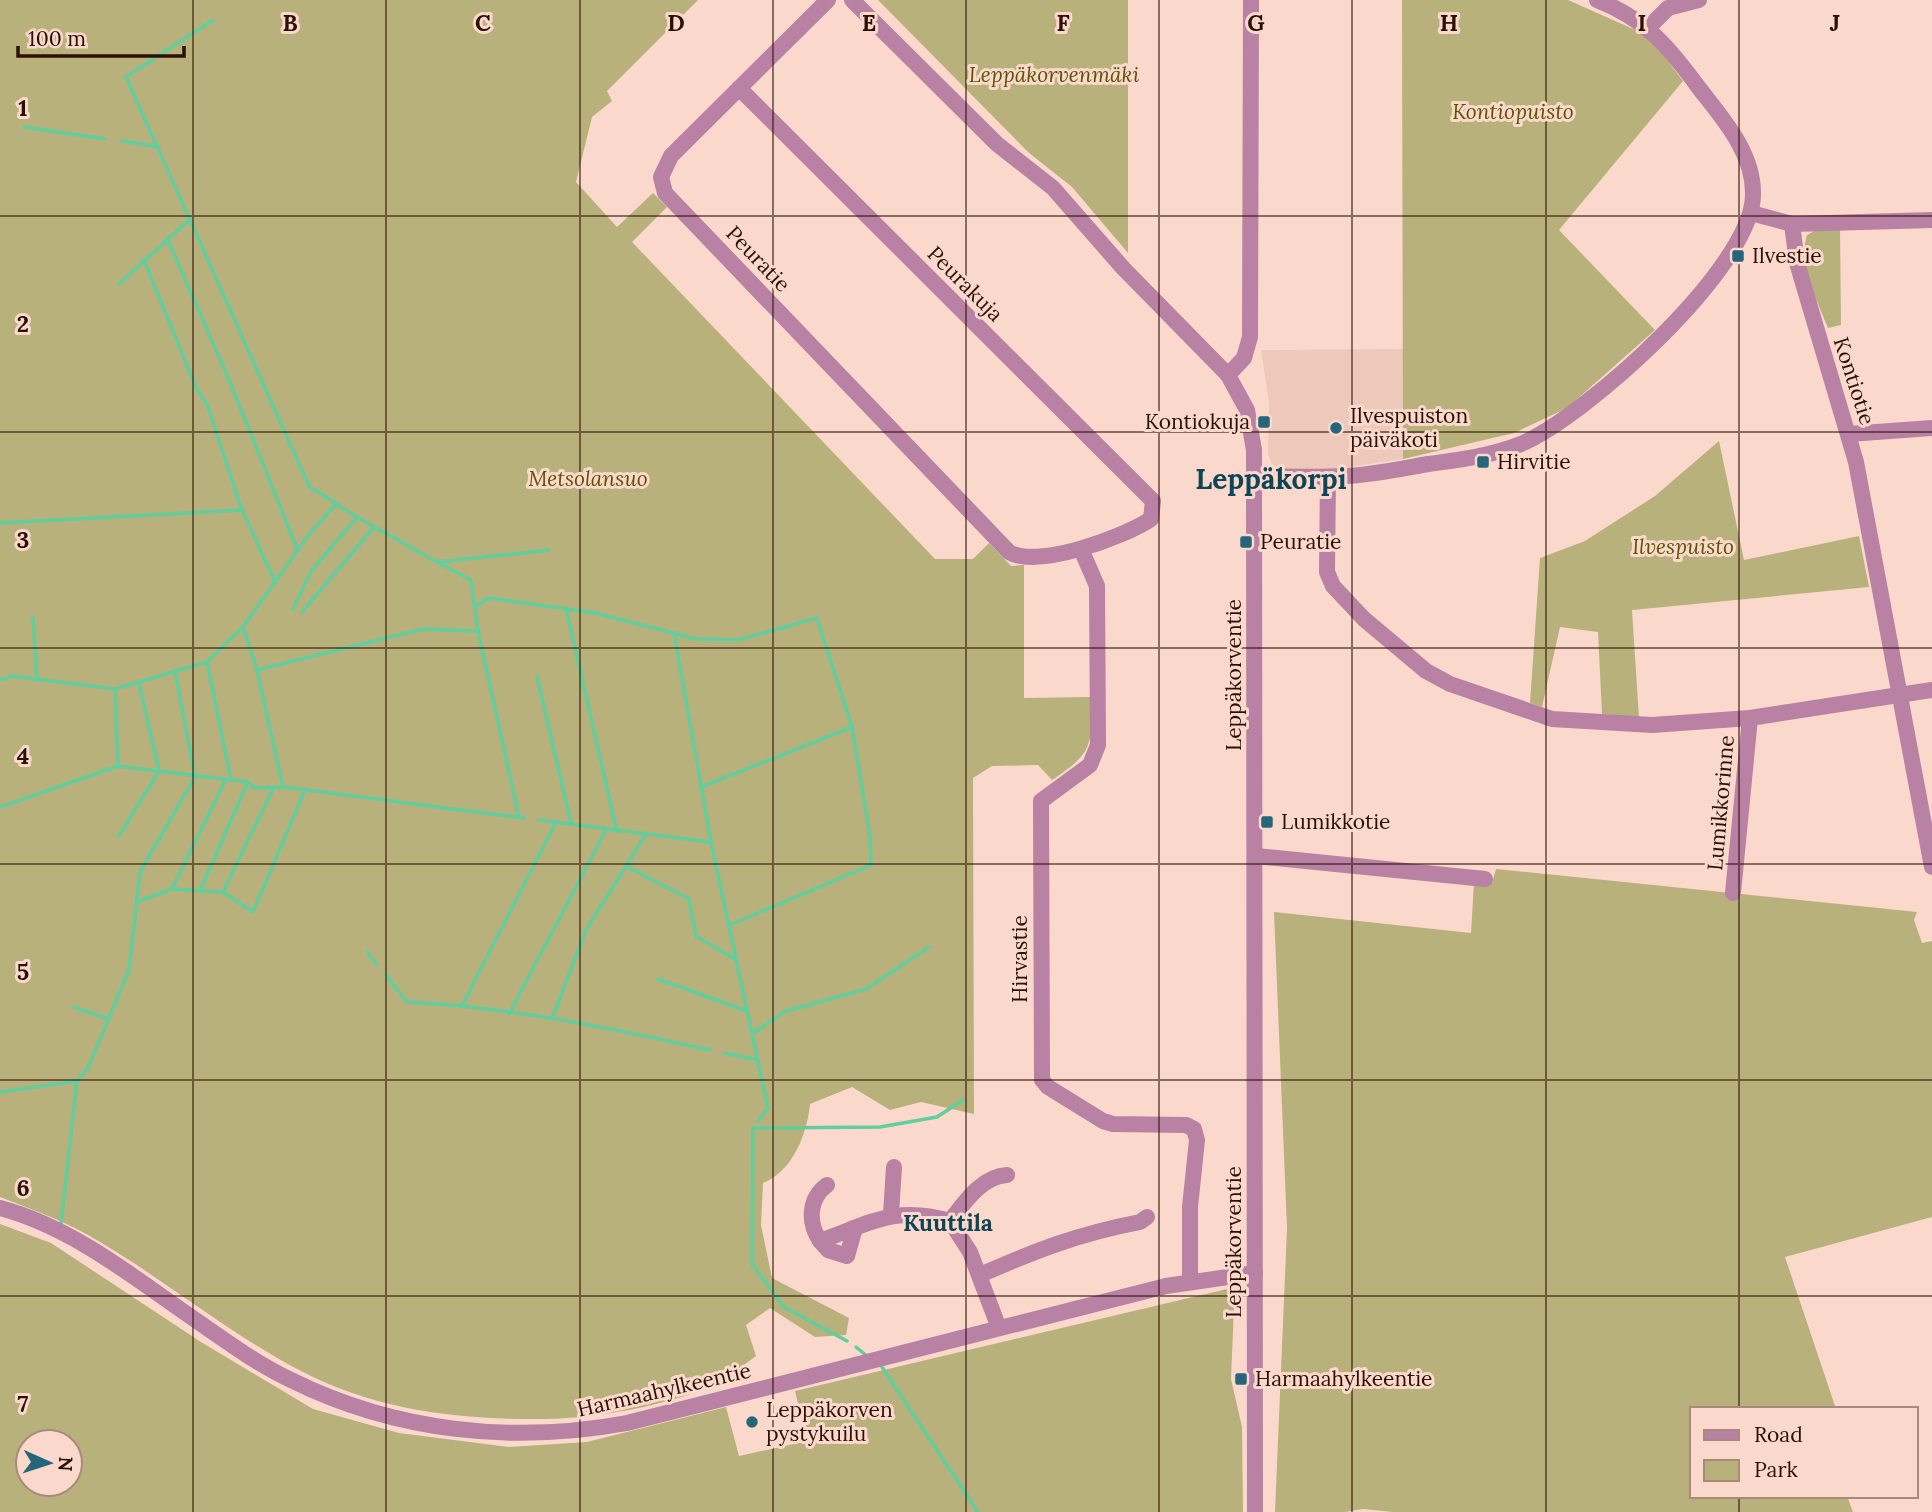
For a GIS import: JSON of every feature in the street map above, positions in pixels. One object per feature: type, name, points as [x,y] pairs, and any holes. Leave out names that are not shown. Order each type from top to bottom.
[{"type":"street","name":"Peuratie","points":[[828,0],[671,156],[661,177],[665,193],[1009,552],[1017,556],[1065,554],[1143,524],[1153,513]]},
{"type":"street","name":"Leppäkorventie","points":[[852,0],[996,144],[1053,188],[1116,261],[1228,375],[1247,410],[1252,430],[1254,476],[1255,1512]]},
{"type":"street","points":[[1228,375],[1244,358],[1250,337],[1251,0]]},
{"type":"street","points":[[1254,476],[1328,477],[1474,458],[1521,444],[1585,405],[1688,308],[1726,260],[1745,231],[1751,213],[1752,182],[1735,137],[1684,67],[1649,27],[1619,9],[1597,0]]},
{"type":"street","points":[[1649,27],[1668,8],[1699,0]]},
{"type":"street","name":"Peurakuja","points":[[739,88],[1153,501],[1153,513]]},
{"type":"street","points":[[1751,213],[1792,224],[1932,220]]},
{"type":"street","name":"Kontiotie","points":[[1792,224],[1797,263],[1849,434],[1929,837],[1932,867]]},
{"type":"street","points":[[1849,434],[1932,428]]},
{"type":"street","points":[[1328,477],[1327,572],[1333,586],[1364,620],[1426,671],[1450,684],[1552,719],[1652,725],[1750,718],[1932,690]]},
{"type":"street","name":"Hirvastie","points":[[1081,549],[1097,586],[1098,745],[1090,765],[1041,801],[1042,1080],[1048,1087],[1102,1121],[1186,1125],[1194,1129],[1197,1139],[1190,1207],[1190,1282]]},
{"type":"street","name":"Lumikkorinne","points":[[1733,892],[1750,718]]},
{"type":"street","points":[[1256,856],[1485,878]]},
{"type":"street","points":[[891,1214],[894,1167]]},
{"type":"street","points":[[950,1221],[970,1196],[998,1175],[1007,1175]]},
{"type":"street","points":[[827,1185],[818,1192],[813,1202],[812,1222],[820,1241],[828,1250],[847,1256],[855,1228]]},
{"type":"street","name":"Harmaahylkeentie","points":[[0,1208],[55,1230],[92,1250],[243,1353],[289,1380],[369,1412],[425,1425],[483,1433],[573,1433],[627,1423],[1190,1282],[1255,1273]]},
{"type":"street","points":[[820,1241],[891,1214],[931,1215],[950,1221],[980,1275],[999,1328]]},
{"type":"street","points":[[980,1275],[1054,1243],[1086,1232],[1140,1222],[1147,1217]]},
{"type":"shaded area","name":"Ilvespuiston päiväkoti","points":[[1404,349],[1403,459],[1329,470],[1282,469],[1272,464],[1268,454],[1269,402],[1261,350]]},
{"type":"green space","name":"Metsolansuo","points":[[0,0],[698,0],[607,91],[612,101],[592,117],[576,182],[617,227],[653,193],[667,207],[632,242],[935,559],[973,559],[989,543],[1011,566],[1024,565],[1024,698],[1090,697],[1091,727],[1088,746],[1076,762],[1052,780],[1038,765],[992,766],[973,778],[974,1114],[921,1102],[890,1110],[852,1087],[810,1104],[806,1127],[797,1150],[783,1170],[763,1183],[761,1225],[772,1278],[849,1318],[846,1335],[815,1337],[770,1308],[746,1325],[756,1356],[729,1377],[693,1393],[630,1410],[566,1418],[515,1419],[452,1415],[361,1396],[303,1372],[248,1340],[88,1235],[0,1197]]},
{"type":"green space","name":"Leppäkorvenmäki","points":[[878,0],[1128,0],[1128,253],[1072,187],[1028,152]]},
{"type":"green space","name":"Kontiopuisto","points":[[1402,0],[1568,0],[1649,36],[1683,81],[1559,230],[1655,330],[1567,408],[1514,433],[1403,459]]},
{"type":"green space","points":[[1818,229],[1840,229],[1841,325],[1828,328],[1810,282],[1805,258],[1807,235]]},
{"type":"green space","name":"Ilvespuisto","points":[[1719,441],[1744,560],[1859,536],[1869,587],[1632,610],[1639,718],[1602,714],[1598,632],[1560,627],[1542,707],[1530,703],[1540,558],[1585,541],[1655,496]]},
{"type":"green space","points":[[1496,869],[1917,912],[1914,920],[1922,943],[1932,941],[1932,1217],[1785,1257],[1835,1407],[1690,1407],[1690,1498],[1848,1498],[1853,1512],[1393,1512],[1363,1509],[1345,1512],[1275,1512],[1287,1228],[1274,912],[1471,933],[1474,883],[1492,883]]},
{"type":"green space","points":[[0,1224],[51,1243],[201,1342],[313,1409],[399,1433],[509,1447],[587,1442],[726,1407],[739,1456],[807,1441],[795,1391],[1227,1289],[1234,1306],[1231,1379],[1242,1427],[1243,1512],[0,1512]]},
{"type":"waterway","points":[[213,20],[126,77],[309,486],[357,517],[437,562],[549,550]]},
{"type":"waterway","points":[[24,127],[105,139]]},
{"type":"waterway","points":[[122,141],[159,147]]},
{"type":"waterway","points":[[119,284],[189,220]]},
{"type":"waterway","points":[[167,238],[230,382],[298,551]]},
{"type":"waterway","points":[[144,260],[197,390],[207,404],[242,510],[275,581]]},
{"type":"waterway","points":[[0,680],[13,676],[115,689],[207,662],[243,627],[310,533],[337,503]]},
{"type":"waterway","points":[[0,523],[242,510]]},
{"type":"waterway","points":[[293,609],[312,570],[357,517]]},
{"type":"waterway","points":[[302,612],[374,527]]},
{"type":"waterway","points":[[439,563],[471,580],[478,631],[519,817]]},
{"type":"waterway","points":[[475,607],[488,598],[595,613],[696,639],[738,640],[817,618],[852,727],[870,836],[871,865],[730,925]]},
{"type":"waterway","points":[[566,608],[617,832]]},
{"type":"waterway","points":[[33,617],[37,680]]},
{"type":"waterway","points":[[243,627],[257,670],[283,787]]},
{"type":"waterway","points":[[257,670],[423,629],[477,631]]},
{"type":"waterway","points":[[674,633],[711,842],[768,1108],[758,1121]]},
{"type":"waterway","points":[[207,662],[231,780]]},
{"type":"waterway","points":[[61,1224],[77,1081],[88,1068],[129,970],[140,872],[195,777],[175,671]]},
{"type":"waterway","points":[[537,676],[571,823]]},
{"type":"waterway","points":[[119,836],[159,771],[139,683]]},
{"type":"waterway","points":[[115,689],[118,766]]},
{"type":"waterway","points":[[701,787],[852,727]]},
{"type":"waterway","points":[[0,807],[118,766],[248,782],[254,788],[283,787],[524,818]]},
{"type":"waterway","points":[[172,889],[225,781]]},
{"type":"waterway","points":[[200,891],[248,782]]},
{"type":"waterway","points":[[223,892],[274,787]]},
{"type":"waterway","points":[[137,902],[172,889],[223,892],[253,912],[305,790]]},
{"type":"waterway","points":[[539,820],[710,842]]},
{"type":"waterway","points":[[463,1004],[556,822]]},
{"type":"waterway","points":[[509,1014],[606,830]]},
{"type":"waterway","points":[[553,1016],[586,930],[646,834]]},
{"type":"waterway","points":[[626,866],[689,899],[696,936],[736,960]]},
{"type":"waterway","points":[[752,1034],[786,1011],[866,989],[929,947]]},
{"type":"waterway","points":[[367,952],[377,965]]},
{"type":"waterway","points":[[386,975],[407,1002],[522,1014],[597,1026],[710,1050]]},
{"type":"waterway","points":[[658,979],[747,1011]]},
{"type":"waterway","points":[[74,1007],[108,1019]]},
{"type":"waterway","points":[[725,1053],[758,1060]]},
{"type":"waterway","points":[[0,1092],[77,1081]]},
{"type":"waterway","points":[[847,1341],[784,1307],[752,1264],[753,1128],[880,1127],[937,1117],[963,1100]]},
{"type":"waterway","points":[[856,1347],[867,1356]]},
{"type":"waterway","points":[[882,1367],[978,1512]]},
{"type":"place","name":"Ilvestie","points":[[1738,256]]},
{"type":"place","name":"Kontiokuja","points":[[1264,422]]},
{"type":"place","name":"Ilvespuiston päiväkoti","points":[[1336,428]]},
{"type":"place","name":"Hirvitie","points":[[1483,462]]},
{"type":"place","name":"Peuratie","points":[[1246,542]]},
{"type":"place","name":"Lumikkotie","points":[[1267,822]]},
{"type":"place","name":"Harmaahylkeentie","points":[[1241,1379]]},
{"type":"place","name":"Leppäkorven pystykuilu","points":[[752,1422]]},
{"type":"district","name":"Leppäkorpi","points":[[1271,479]]},
{"type":"district","name":"Kuuttila","points":[[948,1223]]}]
